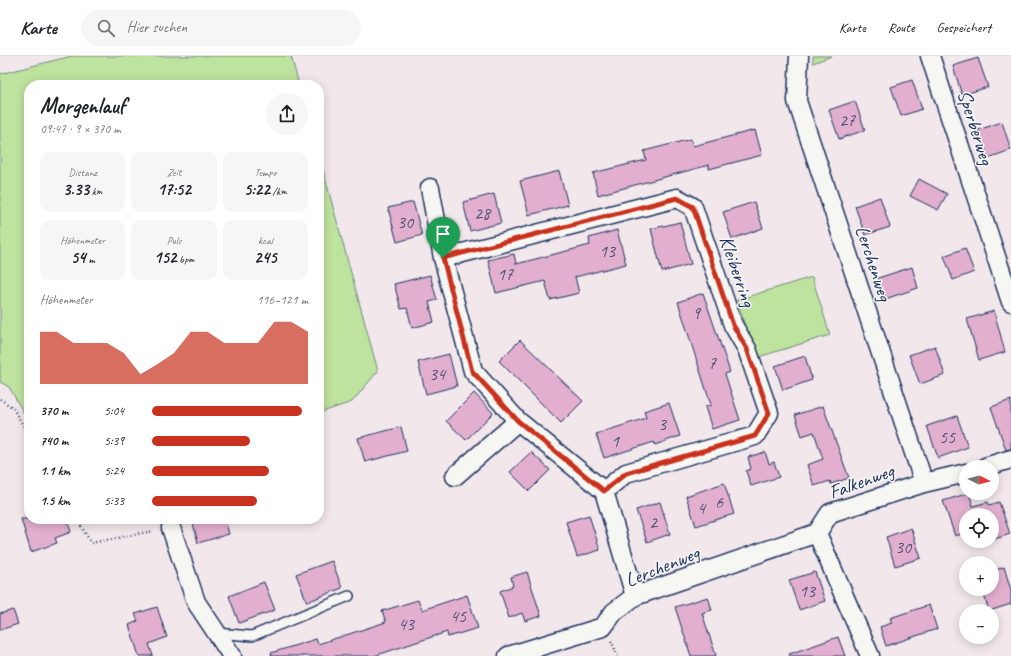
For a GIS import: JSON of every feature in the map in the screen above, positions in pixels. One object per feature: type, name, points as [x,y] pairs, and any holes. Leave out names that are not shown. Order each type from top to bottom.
[{"type":"street","name":"Lerchenweg","points":[[799,56],[797,101],[924,483]]},
{"type":"street","name":"Sperberweg","points":[[930,56],[1011,302]]},
{"type":"street","points":[[430,188],[443,258],[472,371],[518,421],[604,491],[635,596]]},
{"type":"street","name":"Kleiberring","points":[[443,258],[677,198],[693,207],[733,325],[747,349],[769,413],[755,436],[626,473],[604,491]]},
{"type":"street","points":[[455,476],[518,421]]},
{"type":"street","points":[[999,462],[1011,458]]},
{"type":"street","name":"Falkenweg","points":[[817,533],[830,513],[924,483],[959,475]]},
{"type":"street","points":[[171,528],[196,602],[232,656]]},
{"type":"street","name":"Lerchenweg","points":[[508,656],[603,627],[614,612],[635,596],[817,533]]},
{"type":"street","points":[[817,533],[870,656]]},
{"type":"lane","points":[[216,633],[252,636],[349,596]]},
{"type":"path","points":[[0,399],[12,407],[24,427]]},
{"type":"path","points":[[80,524],[91,543],[171,528]]},
{"type":"green space","points":[[72,56],[291,56],[298,80],[24,80],[24,413],[9,387],[0,382],[0,74]]},
{"type":"green space","points":[[813,56],[832,56],[813,63]]},
{"type":"green space","points":[[324,174],[378,371],[352,402],[324,411]]},
{"type":"green space","points":[[812,277],[830,335],[755,358],[737,300]]},
{"type":"building","points":[[978,58],[988,87],[962,95],[953,66]]},
{"type":"building","points":[[912,80],[922,109],[901,116],[891,87]]},
{"type":"building","points":[[855,101],[865,130],[839,139],[829,110]]},
{"type":"building","points":[[1002,122],[1011,150],[988,158],[978,130]]},
{"type":"building","points":[[755,130],[762,155],[709,169],[709,165],[598,195],[593,173],[646,160],[644,151],[691,139],[693,146]]},
{"type":"building","points":[[559,171],[568,205],[529,215],[520,181]]},
{"type":"building","points":[[919,179],[947,194],[938,210],[910,196]]},
{"type":"building","points":[[494,194],[501,223],[470,231],[463,202]]},
{"type":"building","points":[[880,197],[890,227],[865,235],[855,206]]},
{"type":"building","points":[[413,202],[422,235],[397,242],[388,208]]},
{"type":"building","points":[[754,202],[763,228],[732,239],[723,212]]},
{"type":"building","points":[[680,222],[691,264],[662,272],[651,229]]},
{"type":"building","points":[[617,230],[626,264],[575,277],[579,293],[550,300],[545,281],[496,293],[488,260],[514,254],[516,264],[590,245],[589,238]]},
{"type":"building","points":[[965,248],[974,272],[953,280],[944,256]]},
{"type":"building","points":[[912,267],[918,288],[885,299],[878,278]]},
{"type":"building","points":[[430,275],[437,300],[429,302],[434,322],[412,328],[407,308],[401,309],[394,284]]},
{"type":"building","points":[[703,293],[730,372],[725,374],[740,420],[712,429],[705,407],[711,405],[678,302]]},
{"type":"building","points":[[994,311],[1005,352],[979,360],[967,319]]},
{"type":"building","points":[[520,340],[583,401],[561,423],[499,361]]},
{"type":"building","points":[[935,346],[945,375],[920,384],[909,355]]},
{"type":"building","points":[[449,354],[457,386],[426,394],[418,362]]},
{"type":"building","points":[[805,356],[812,380],[783,390],[775,366]]},
{"type":"building","points":[[474,393],[493,413],[466,440],[446,421]]},
{"type":"building","points":[[1011,400],[1011,449],[1006,450],[991,407]]},
{"type":"building","points":[[669,403],[680,436],[655,445],[654,442],[604,458],[596,434],[646,418],[644,411]]},
{"type":"building","points":[[823,406],[849,478],[831,484],[830,481],[814,486],[807,465],[823,459],[814,432],[802,436],[795,415]]},
{"type":"building","points":[[957,416],[968,447],[938,458],[927,426]]},
{"type":"building","points":[[401,427],[407,451],[365,462],[358,438]]},
{"type":"building","points":[[531,452],[550,470],[529,491],[510,472]]},
{"type":"building","points":[[765,452],[769,464],[774,462],[779,477],[751,486],[746,471],[751,469],[748,457]]},
{"type":"building","points":[[724,483],[734,514],[696,526],[686,496]]},
{"type":"building","points":[[959,496],[959,500],[971,500],[973,506],[988,502],[989,505],[999,502],[1010,534],[999,538],[999,508],[959,508],[959,535],[955,536],[943,501]]},
{"type":"building","points":[[660,502],[670,534],[647,542],[636,510]]},
{"type":"building","points":[[589,515],[600,550],[577,557],[566,522]]},
{"type":"building","points":[[21,519],[24,519],[24,524],[69,524],[71,532],[55,538],[57,543],[31,552]]},
{"type":"building","points":[[193,524],[226,524],[229,534],[198,543]]},
{"type":"building","points":[[911,528],[921,558],[895,566],[886,537]]},
{"type":"building","points":[[332,561],[342,588],[307,602],[296,574]]},
{"type":"building","points":[[1004,567],[1011,590],[1011,604],[999,608],[999,604],[987,604],[984,596],[999,596],[999,569]]},
{"type":"building","points":[[527,572],[541,616],[525,621],[522,613],[509,618],[500,591],[513,586],[511,577]]},
{"type":"building","points":[[815,572],[825,601],[799,610],[789,580]]},
{"type":"building","points":[[264,582],[275,610],[239,623],[229,596]]},
{"type":"building","points":[[467,595],[478,628],[448,637],[447,632],[374,656],[272,656],[271,653],[316,639],[318,644],[386,622],[382,611],[418,600],[422,610]]},
{"type":"building","points":[[708,597],[712,610],[702,613],[716,656],[691,656],[675,607]]},
{"type":"building","points":[[929,605],[937,629],[886,646],[880,627],[892,623],[890,618]]},
{"type":"building","points":[[157,607],[167,637],[149,644],[153,656],[139,656],[129,625],[138,621],[135,614]]},
{"type":"building","points":[[13,610],[18,624],[0,630],[0,614]]},
{"type":"building","points":[[838,637],[845,656],[790,656],[789,654]]},
{"type":"route","points":[[677,198],[693,207],[733,325],[747,349],[769,413],[755,436],[626,473],[604,491],[518,421],[472,371],[443,258],[677,198]]}]
